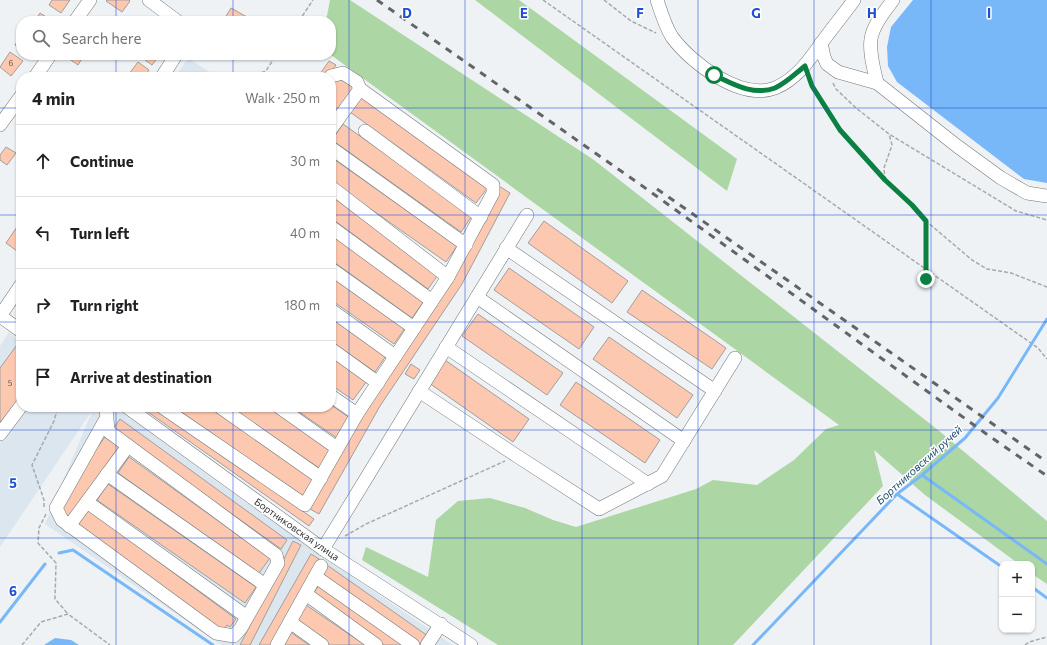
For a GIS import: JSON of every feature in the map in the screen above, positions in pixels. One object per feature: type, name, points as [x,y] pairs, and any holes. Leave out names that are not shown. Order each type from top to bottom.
[{"type":"street","points":[[79,16],[90,0]]},
{"type":"street","points":[[149,0],[170,16]]},
{"type":"street","points":[[657,0],[671,36],[686,54],[714,75],[738,87],[758,91],[775,88],[805,66],[854,0]]},
{"type":"street","points":[[877,83],[871,52],[872,38],[881,17],[893,0]]},
{"type":"street","points":[[821,43],[827,64],[838,72],[877,83],[1000,178],[1027,193],[1047,196]]},
{"type":"street","points":[[38,72],[47,60]]},
{"type":"street","points":[[165,72],[173,60]]},
{"type":"street","points":[[169,412],[305,506],[357,414],[448,277],[493,194],[493,185],[360,89],[357,82],[343,73],[336,75]]},
{"type":"street","points":[[336,122],[360,89]]},
{"type":"street","points":[[0,125],[16,103]]},
{"type":"street","points":[[365,131],[481,217]]},
{"type":"street","points":[[336,152],[466,245]]},
{"type":"street","points":[[336,191],[448,277]]},
{"type":"street","points":[[322,549],[527,215]]},
{"type":"street","points":[[336,231],[432,301]]},
{"type":"street","points":[[506,248],[715,391]]},
{"type":"street","points":[[336,273],[414,328]]},
{"type":"street","points":[[16,292],[0,316],[16,325]]},
{"type":"street","points":[[477,297],[684,441]]},
{"type":"street","points":[[336,314],[396,356]]},
{"type":"street","points":[[446,347],[648,484]]},
{"type":"street","points":[[336,353],[378,382]]},
{"type":"street","points":[[419,391],[599,509],[662,476],[735,358]]},
{"type":"street","points":[[336,399],[357,414]]},
{"type":"street","points":[[0,434],[16,412]]},
{"type":"street","points":[[106,412],[108,431],[276,555],[278,563],[247,617],[234,636],[216,633],[62,520],[56,508],[106,412]]},
{"type":"street","name":"Бортниковская улица","points":[[134,412],[322,549],[441,624],[471,645]]},
{"type":"street","points":[[227,412],[321,478]]},
{"type":"street","points":[[286,412],[338,448]]},
{"type":"street","points":[[69,526],[128,446]]},
{"type":"street","points":[[108,474],[265,585]]},
{"type":"street","points":[[87,502],[247,617]]},
{"type":"street","points":[[277,645],[318,572],[412,645]]},
{"type":"street","points":[[306,594],[376,645]]},
{"type":"street","points":[[290,622],[322,645]]},
{"type":"street","points":[[427,645],[441,624]]},
{"type":"path","points":[[302,16],[313,0]]},
{"type":"path","points":[[543,0],[1038,348],[1047,360]]},
{"type":"path","points":[[604,0],[631,21],[657,34],[668,29]]},
{"type":"path","points":[[263,72],[266,71],[273,60]]},
{"type":"path","points":[[805,66],[812,86],[840,130],[885,180],[912,205],[926,221],[972,260],[987,269],[1011,272],[1047,287]]},
{"type":"path","points":[[833,83],[836,89],[856,108],[889,134],[1016,211],[1047,220]]},
{"type":"path","points":[[885,180],[884,168],[892,145],[889,134]]},
{"type":"path","points":[[926,221],[926,279]]},
{"type":"path","points":[[44,500],[32,465],[54,421],[57,412]]},
{"type":"path","points":[[341,538],[366,524],[516,456]]},
{"type":"path","points":[[50,509],[45,515],[39,528],[38,543],[56,562],[55,599],[68,614],[110,645]]},
{"type":"path","points":[[22,645],[41,622],[68,614]]},
{"type":"path","points":[[1025,645],[1029,642],[1047,637]]},
{"type":"shaded area","points":[[187,60],[191,60],[209,72],[178,72]]},
{"type":"shaded area","points":[[9,332],[16,338],[16,412],[91,412],[0,547],[0,346]]},
{"type":"shaded area","points":[[92,412],[121,412],[308,547],[453,645],[221,645],[45,524]]},
{"type":"green space","points":[[330,0],[350,0],[594,160],[938,430],[1047,521],[1047,584],[1035,576],[1035,561],[1015,561],[925,495],[874,450],[883,486],[733,645],[498,645],[362,560],[366,547],[428,577],[436,520],[458,501],[490,498],[525,508],[553,520],[576,527],[696,489],[713,480],[757,485],[794,460],[826,429],[839,425],[336,59],[336,16],[327,16]]},
{"type":"green space","points":[[475,0],[519,0],[737,159],[727,191]]},
{"type":"water","points":[[913,0],[1047,0],[1047,183],[1024,179],[897,82],[888,66],[887,47],[891,27]]},
{"type":"water","points":[[55,638],[71,640],[79,645],[44,645]]},
{"type":"building","points":[[52,0],[70,0],[61,13],[49,5]]},
{"type":"building","points":[[106,1],[130,1],[122,12]]},
{"type":"building","points":[[231,8],[245,16],[226,16]]},
{"type":"building","points":[[10,52],[16,56],[16,60],[23,61],[11,76],[0,67]]},
{"type":"building","points":[[71,60],[81,60],[78,65]]},
{"type":"building","points":[[145,60],[156,60],[152,65]]},
{"type":"building","points":[[329,61],[336,65],[331,72],[321,72]]},
{"type":"building","points":[[138,62],[149,70],[148,72],[130,72]]},
{"type":"building","points":[[339,76],[356,88],[336,116],[336,80]]},
{"type":"building","points":[[362,95],[488,187],[476,203],[350,112]]},
{"type":"building","points":[[343,124],[472,216],[461,232],[336,143],[336,134]]},
{"type":"building","points":[[6,147],[16,153],[7,165],[0,160],[0,155]]},
{"type":"building","points":[[336,161],[457,246],[446,262],[336,185]]},
{"type":"building","points":[[499,186],[510,193],[462,284],[380,406],[319,514],[310,509],[363,413]]},
{"type":"building","points":[[336,200],[438,275],[428,289],[336,222]]},
{"type":"building","points":[[544,221],[628,281],[612,303],[528,243]]},
{"type":"building","points":[[16,228],[16,250],[6,243]]},
{"type":"building","points":[[336,238],[424,301],[412,318],[336,264]]},
{"type":"building","points":[[509,268],[594,327],[579,349],[494,290]]},
{"type":"building","points":[[336,280],[405,328],[394,344],[336,303]]},
{"type":"building","points":[[642,290],[726,348],[712,369],[627,312]]},
{"type":"building","points":[[478,314],[563,373],[547,395],[462,336]]},
{"type":"building","points":[[336,321],[386,356],[375,372],[336,345]]},
{"type":"building","points":[[609,337],[693,395],[677,418],[593,359]]},
{"type":"building","points":[[16,346],[16,405],[0,427],[0,368]]},
{"type":"building","points":[[336,359],[367,381],[353,400],[336,388]]},
{"type":"building","points":[[445,360],[529,419],[513,442],[429,383]]},
{"type":"building","points":[[411,364],[420,370],[414,379],[405,374]]},
{"type":"building","points":[[576,382],[660,440],[645,463],[560,405]]},
{"type":"building","points":[[336,408],[350,418],[337,438],[299,412],[336,412]]},
{"type":"building","points":[[148,412],[162,412],[314,519],[309,526]]},
{"type":"building","points":[[181,412],[216,412],[315,481],[304,497]]},
{"type":"building","points":[[237,412],[277,412],[332,449],[319,468]]},
{"type":"building","points":[[120,419],[287,540],[281,549],[113,429]]},
{"type":"building","points":[[105,437],[121,448],[68,520],[62,511],[74,479]]},
{"type":"building","points":[[129,457],[270,558],[259,573],[118,473]]},
{"type":"building","points":[[108,484],[256,587],[245,603],[97,500]]},
{"type":"building","points":[[86,508],[236,619],[230,627],[227,625],[221,633],[74,524]]},
{"type":"building","points":[[293,541],[301,545],[250,645],[240,645]]},
{"type":"building","points":[[311,554],[319,559],[270,645],[259,645]]},
{"type":"building","points":[[327,565],[428,636],[422,645],[320,574]]},
{"type":"building","points":[[319,585],[402,645],[384,645],[313,594]]},
{"type":"building","points":[[306,605],[365,645],[330,645],[295,621]]},
{"type":"building","points":[[289,631],[309,645],[284,645],[287,640],[284,637]]},
{"type":"waterway","name":"Бортниковский ручей","points":[[753,645],[897,494],[922,475],[965,438],[998,398],[1047,319]]},
{"type":"waterway","points":[[922,475],[1047,564]]},
{"type":"waterway","points":[[897,494],[999,565]]},
{"type":"waterway","points":[[59,553],[73,550],[213,645]]},
{"type":"waterway","points":[[0,622],[45,564]]},
{"type":"waterway","points":[[1035,589],[1047,598]]},
{"type":"railway","points":[[377,0],[648,190],[1047,476]]},
{"type":"railway","points":[[657,189],[1047,462]]},
{"type":"route","points":[[714,75],[738,87],[758,91],[775,88],[805,66],[812,86],[840,130],[885,180],[912,205],[926,221],[926,279]]}]
